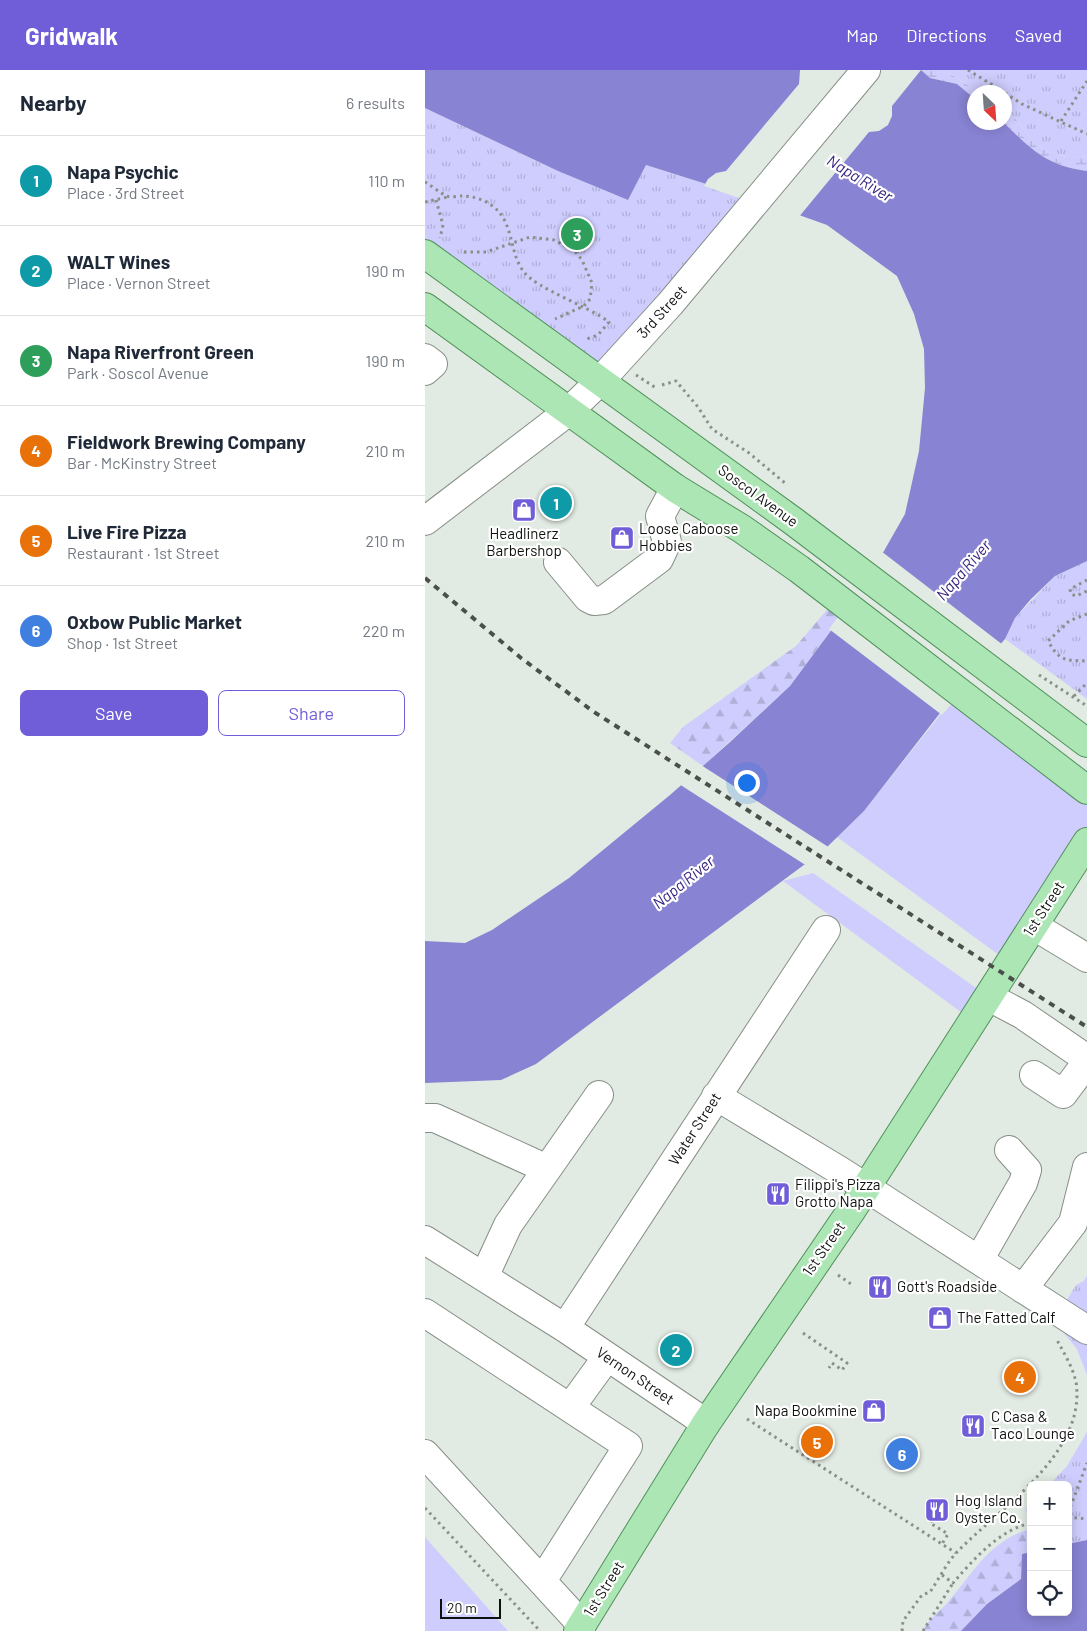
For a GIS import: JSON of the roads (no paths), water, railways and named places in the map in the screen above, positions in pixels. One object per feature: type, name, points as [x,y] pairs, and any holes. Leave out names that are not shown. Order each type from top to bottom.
[{"type":"main road","name":"Soscol Avenue","points":[[433,246],[599,382],[859,570],[1087,743]]},
{"type":"main road","points":[[425,307],[675,488],[743,529],[837,598],[1087,790]]},
{"type":"main road","name":"1st Street","points":[[580,1628],[705,1425],[865,1188],[1087,842]]},
{"type":"street","name":"3rd Street","points":[[425,521],[569,411],[599,382],[670,304],[866,70]]},
{"type":"street","points":[[425,358],[433,364],[425,370]]},
{"type":"street","points":[[558,562],[588,598],[594,601],[604,600],[659,559],[667,542],[659,516],[675,488]]},
{"type":"street","points":[[1033,926],[1087,958]]},
{"type":"street","name":"Water Street","points":[[565,1328],[826,930]]},
{"type":"street","points":[[989,997],[1023,1015],[1087,1061],[1063,1094],[1034,1075]]},
{"type":"street","points":[[484,1277],[508,1225],[599,1095]]},
{"type":"street","points":[[717,1096],[1087,1330]]},
{"type":"street","points":[[425,1118],[435,1118],[547,1169]]},
{"type":"street","points":[[979,1260],[1027,1170],[1009,1150]]},
{"type":"street","points":[[1023,1289],[1073,1223],[1087,1167]]},
{"type":"street","name":"Vernon Street","points":[[425,1240],[565,1328],[694,1415],[705,1425]]},
{"type":"street","points":[[425,1313],[629,1446],[542,1581]]},
{"type":"street","points":[[570,1408],[607,1357]]},
{"type":"street","points":[[425,1454],[542,1581],[580,1628]]},
{"type":"water","name":"Napa River","points":[[425,70],[921,70],[930,78],[957,84],[967,92],[967,130],[1011,130],[1032,149],[1051,161],[1073,169],[1087,171],[1087,561],[1055,576],[1031,599],[1015,618],[1005,639],[940,713],[864,811],[824,850],[536,1064],[501,1080],[425,1083],[425,941],[465,943],[492,930],[569,878],[670,795],[790,686],[864,586],[905,514],[919,451],[925,388],[924,349],[914,314],[897,276],[827,225],[757,200],[646,165],[628,200],[558,171],[425,108]]},
{"type":"water","points":[[1087,1540],[1087,1631],[961,1631],[987,1604],[1021,1579],[1022,1554],[1027,1553],[1027,1616],[1072,1616],[1072,1543]]},
{"type":"railway","points":[[425,578],[521,658],[594,712],[1087,1027]]},
{"type":"place","name":"Napa Riverfront Green","points":[[577,234]]},
{"type":"place","name":"Napa Psychic","points":[[556,503]]},
{"type":"place","name":"Headlinerz Barbershop","points":[[524,510]]},
{"type":"place","name":"Loose Caboose Hobbies","points":[[622,538]]},
{"type":"place","name":"Filippi's Pizza Grotto Napa","points":[[778,1194]]},
{"type":"place","name":"Gott's Roadside","points":[[880,1287]]},
{"type":"place","name":"The Fatted Calf","points":[[940,1318]]},
{"type":"place","name":"WALT Wines","points":[[676,1350]]},
{"type":"place","name":"Fieldwork Brewing Company","points":[[1020,1377]]},
{"type":"place","name":"Napa Bookmine","points":[[874,1411]]},
{"type":"place","name":"C Casa & Taco Lounge","points":[[973,1426]]},
{"type":"place","name":"Live Fire Pizza","points":[[817,1442]]},
{"type":"place","name":"Oxbow Public Market","points":[[902,1454]]},
{"type":"place","name":"Hog Island Oyster Co.","points":[[937,1510]]}]
